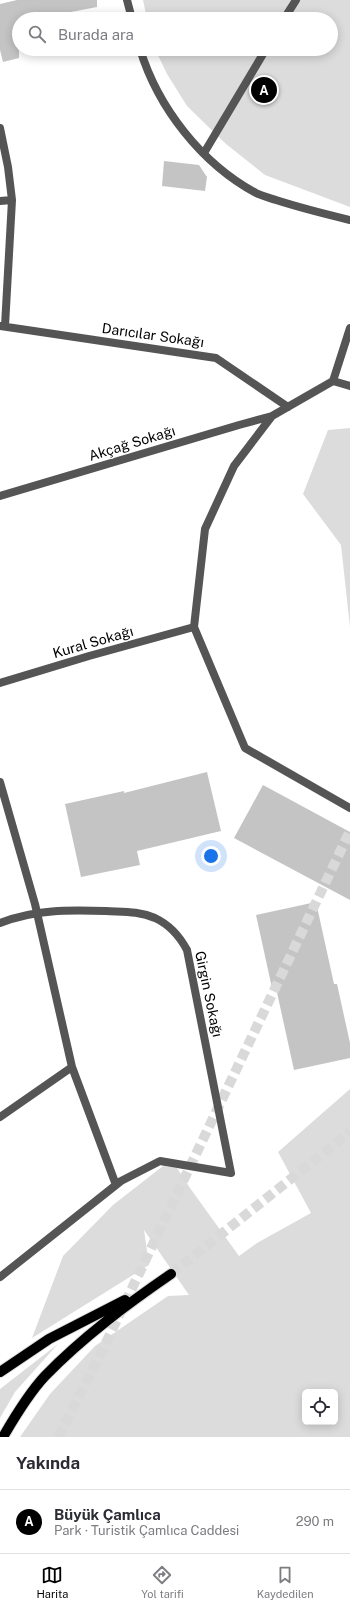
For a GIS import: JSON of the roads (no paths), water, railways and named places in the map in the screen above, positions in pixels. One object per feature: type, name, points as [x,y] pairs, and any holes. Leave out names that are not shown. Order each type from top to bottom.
[{"type":"main road","points":[[0,1372],[49,1339],[94,1317],[171,1274],[90,1333],[44,1378],[3,1437]]},
{"type":"street","points":[[127,0],[130,12]]},
{"type":"street","points":[[288,12],[296,0]]},
{"type":"street","points":[[143,56],[151,79],[166,106],[181,128],[204,153],[230,176],[257,194],[296,207],[350,220]]},
{"type":"street","points":[[204,153],[262,56]]},
{"type":"street","points":[[0,128],[8,167],[12,200],[2,326]]},
{"type":"street","points":[[0,202],[12,200]]},
{"type":"street","name":"Darıcılar Sokağı","points":[[2,326],[216,358],[288,407]]},
{"type":"street","points":[[350,328],[333,381],[272,416],[234,466],[205,530],[194,627],[245,748],[350,808]]},
{"type":"street","points":[[333,381],[350,386]]},
{"type":"street","name":"Akçağ Sokağı","points":[[0,496],[272,416]]},
{"type":"street","name":"Kural Sokağı","points":[[0,683],[89,656],[194,627]]},
{"type":"street","points":[[0,782],[37,912],[72,1067],[116,1184],[0,1277]]},
{"type":"street","name":"Girgin Sokağı","points":[[0,923],[12,918],[37,912],[62,910],[134,912],[160,920],[181,938],[187,950],[231,1173],[160,1161],[121,1180],[116,1184]]},
{"type":"street","points":[[0,1117],[72,1067]]},
{"type":"tunnel","points":[[58,1437],[104,1347],[350,831]]},
{"type":"tunnel","points":[[171,1274],[350,1132]]},
{"type":"place","name":"Büyük Çamlıca","points":[[264,90]]}]
